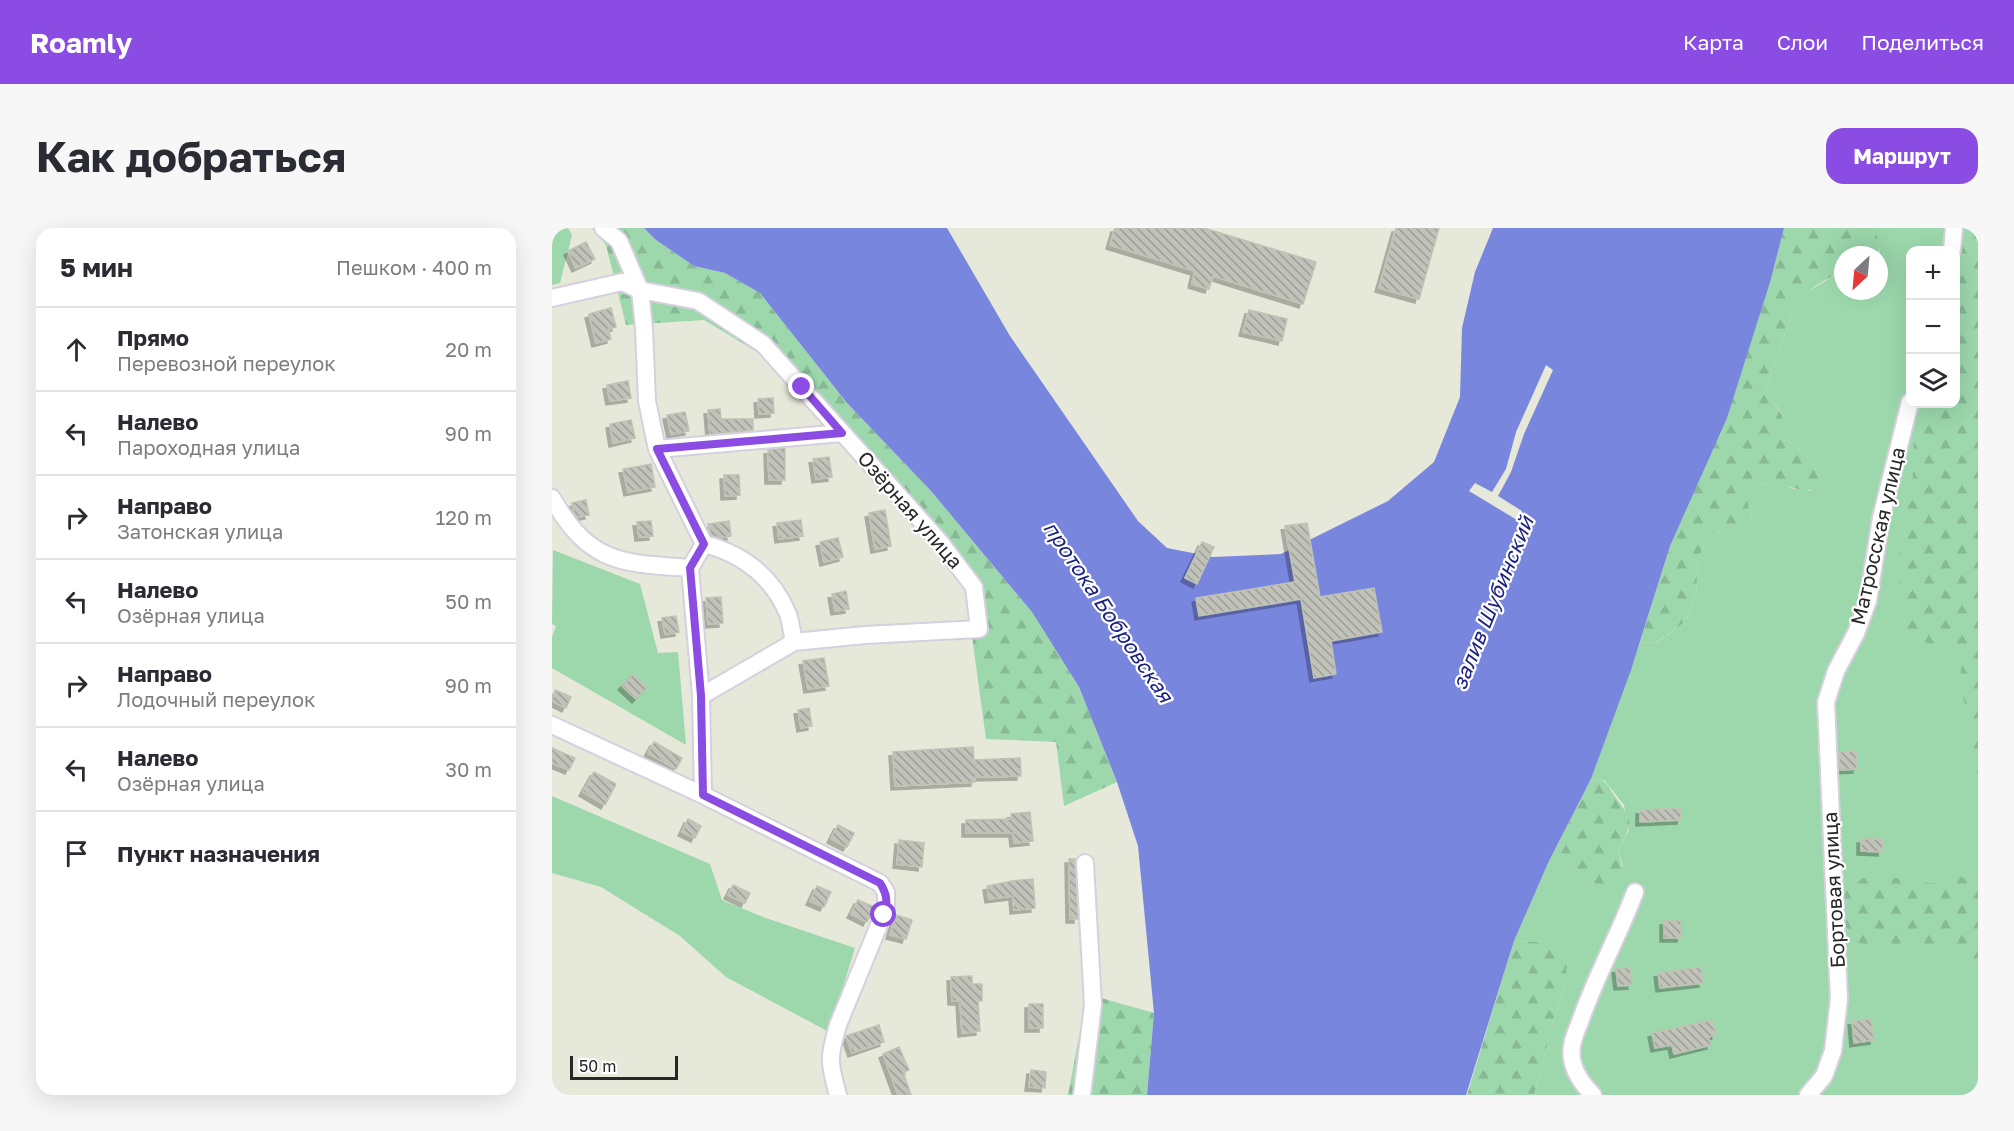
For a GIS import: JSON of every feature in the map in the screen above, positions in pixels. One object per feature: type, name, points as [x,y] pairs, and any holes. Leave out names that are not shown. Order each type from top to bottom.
[{"type":"street","points":[[603,228],[619,241],[640,290],[647,401],[657,449],[704,544],[733,554],[749,563],[762,575],[788,615],[794,642],[701,696]]},
{"type":"street","points":[[1952,246],[1954,228]]},
{"type":"street","name":"Озёрная улица","points":[[552,298],[622,282],[640,290],[698,301],[763,344],[940,542],[974,586],[979,629],[865,635],[794,642]]},
{"type":"street","name":"Матросская улица","points":[[1826,702],[1836,671],[1856,633],[1868,601],[1881,518],[1909,408]]},
{"type":"street","points":[[657,449],[842,433]]},
{"type":"street","points":[[552,498],[576,534],[599,552],[632,564],[690,568]]},
{"type":"street","points":[[703,795],[701,696],[690,568],[704,544]]},
{"type":"street","name":"Бортовая улица","points":[[1816,1088],[1833,1051],[1839,999],[1826,702]]},
{"type":"street","points":[[552,725],[703,795],[880,883],[888,900],[886,908],[832,1045],[830,1065],[838,1095]]},
{"type":"street","points":[[1082,1095],[1093,1005],[1085,863]]},
{"type":"street","points":[[1593,1095],[1573,1067],[1572,1046],[1585,1007],[1618,936],[1635,892]]},
{"type":"green space","points":[[552,228],[568,228],[572,235],[560,283],[552,285]]},
{"type":"green space","points":[[592,228],[644,228],[656,240],[694,266],[725,273],[760,293],[847,403],[931,491],[1032,612],[1079,687],[1117,782],[1064,806],[1056,742],[986,739],[965,585],[764,356],[704,320],[626,325],[606,245]]},
{"type":"green space","points":[[1784,228],[1875,228],[1878,246],[1834,246],[1834,277],[1811,289],[1796,302],[1766,388],[1767,396],[1782,415],[1782,431],[1786,439],[1811,459],[1822,483],[1818,489],[1809,490],[1764,484],[1755,486],[1747,492],[1752,525],[1739,532],[1714,531],[1708,537],[1698,559],[1696,594],[1687,618],[1681,625],[1655,643],[1640,642],[1670,546],[1771,279]]},
{"type":"green space","points":[[1875,228],[1978,228],[1978,1095],[1534,1095],[1565,986],[1546,942],[1514,941],[1549,861],[1595,884],[1623,866],[1618,850],[1629,830],[1624,805],[1605,781],[1591,779],[1640,642],[1656,643],[1687,618],[1696,594],[1698,559],[1708,537],[1713,531],[1731,533],[1752,525],[1747,492],[1753,486],[1779,483],[1794,489],[1802,488],[1810,491],[1822,483],[1811,459],[1786,439],[1782,431],[1782,414],[1767,396],[1766,388],[1796,302],[1802,295],[1834,276],[1834,300],[1888,300],[1888,246],[1879,246]]},
{"type":"green space","points":[[1968,228],[1978,228],[1978,775],[1972,764],[1967,714],[1959,679],[1964,658],[1952,647],[1919,640],[1906,629],[1902,613],[1898,563],[1913,477],[1914,425],[1917,408],[1960,408],[1960,259]]},
{"type":"green space","points":[[553,550],[640,584],[658,653],[678,652],[686,745],[552,668],[552,637],[556,626],[552,624]]},
{"type":"green space","points":[[1591,779],[1607,784],[1629,818],[1629,828],[1618,850],[1624,874],[1614,881],[1603,884],[1595,884],[1549,861]]},
{"type":"green space","points":[[552,796],[710,864],[722,900],[763,917],[855,948],[829,1032],[726,977],[680,936],[601,887],[552,873]]},
{"type":"green space","points":[[1947,872],[1978,883],[1978,965],[1967,956],[1952,951],[1880,947],[1863,944],[1848,937],[1844,932],[1839,915],[1841,902],[1847,890],[1858,881],[1879,876],[1936,883]]},
{"type":"green space","points":[[1514,941],[1546,942],[1558,950],[1567,963],[1565,986],[1534,1095],[1467,1095]]},
{"type":"green space","points":[[1087,994],[1154,1013],[1147,1095],[1068,1095]]},
{"type":"water","points":[[644,228],[947,228],[1010,336],[1138,521],[1167,548],[1213,557],[1281,554],[1388,501],[1434,462],[1460,397],[1462,328],[1475,272],[1493,228],[1784,228],[1771,279],[1727,418],[1670,546],[1631,670],[1591,779],[1549,861],[1514,941],[1466,1095],[1147,1095],[1154,1013],[1138,846],[1117,782],[1079,687],[1032,612],[931,491],[847,403],[760,293],[725,273],[694,266],[656,240]]},
{"type":"pier","points":[[1546,365],[1553,370],[1524,434],[1511,472],[1498,496],[1522,511],[1517,520],[1469,491],[1475,483],[1492,492],[1506,469],[1516,432]]},
{"type":"building","points":[[1115,228],[1204,228],[1316,262],[1303,304],[1213,276],[1209,289],[1192,284],[1195,271],[1110,245]]},
{"type":"building","points":[[1396,228],[1439,228],[1419,299],[1379,288]]},
{"type":"building","points":[[586,242],[595,259],[576,268],[568,251]]},
{"type":"building","points":[[611,308],[616,327],[608,329],[611,339],[596,343],[589,314]]},
{"type":"building","points":[[1249,310],[1287,319],[1282,341],[1243,332]]},
{"type":"building","points":[[628,381],[631,398],[610,401],[607,385]]},
{"type":"building","points":[[773,398],[774,413],[759,414],[758,399]]},
{"type":"building","points":[[720,409],[721,419],[753,419],[753,430],[710,434],[708,410]]},
{"type":"building","points":[[685,412],[689,431],[671,434],[667,415]]},
{"type":"building","points":[[631,420],[635,438],[613,443],[610,424]]},
{"type":"building","points":[[785,448],[785,480],[769,480],[768,450]]},
{"type":"building","points":[[829,457],[832,477],[816,479],[813,459]]},
{"type":"building","points":[[651,464],[655,487],[628,492],[623,469]]},
{"type":"building","points":[[724,475],[739,475],[740,495],[725,496]]},
{"type":"building","points":[[586,500],[589,515],[578,517],[574,513],[572,503]]},
{"type":"building","points":[[885,510],[891,546],[875,549],[869,513]]},
{"type":"building","points":[[801,520],[803,536],[779,539],[777,523]]},
{"type":"building","points":[[651,521],[653,536],[639,537],[637,522]]},
{"type":"building","points":[[729,521],[731,536],[719,538],[711,535],[708,524]]},
{"type":"building","points":[[1307,523],[1320,597],[1374,588],[1382,632],[1331,641],[1336,674],[1314,678],[1301,599],[1199,616],[1196,598],[1295,582],[1285,526]]},
{"type":"building","points":[[838,538],[843,557],[824,562],[820,542]]},
{"type":"building","points":[[1202,542],[1214,547],[1197,584],[1185,578]]},
{"type":"building","points":[[846,591],[849,609],[835,611],[832,594]]},
{"type":"building","points":[[721,597],[723,623],[708,624],[706,598]]},
{"type":"building","points":[[676,616],[679,632],[665,634],[662,618]]},
{"type":"building","points":[[824,658],[829,686],[808,689],[803,661]]},
{"type":"building","points":[[633,674],[647,688],[636,699],[622,686]]},
{"type":"building","points":[[555,690],[571,697],[566,708],[552,701]]},
{"type":"building","points":[[809,708],[812,726],[801,728],[798,710]]},
{"type":"building","points":[[654,742],[682,758],[676,769],[648,753]]},
{"type":"building","points":[[973,747],[974,760],[1020,758],[1021,776],[975,777],[975,782],[895,786],[893,752]]},
{"type":"building","points":[[552,748],[575,758],[569,770],[552,763]]},
{"type":"building","points":[[1856,751],[1857,769],[1840,770],[1839,752]]},
{"type":"building","points":[[594,772],[616,784],[605,805],[583,792]]},
{"type":"building","points":[[1681,808],[1681,820],[1640,822],[1640,810]]},
{"type":"building","points":[[1030,812],[1033,841],[1014,843],[1013,833],[966,833],[966,820],[1012,819],[1011,814]]},
{"type":"building","points":[[688,819],[701,826],[695,838],[682,832]]},
{"type":"building","points":[[838,825],[854,833],[847,847],[831,839]]},
{"type":"building","points":[[1861,839],[1883,839],[1882,852],[1861,851]]},
{"type":"building","points":[[899,840],[924,843],[922,867],[897,864]]},
{"type":"building","points":[[1069,859],[1075,859],[1078,919],[1070,919]]},
{"type":"building","points":[[1033,879],[1035,908],[1014,910],[1013,896],[989,899],[987,886]]},
{"type":"building","points":[[733,885],[750,893],[745,903],[728,895]]},
{"type":"building","points":[[817,886],[831,892],[824,907],[810,901]]},
{"type":"building","points":[[858,900],[874,907],[867,922],[851,914]]},
{"type":"building","points":[[896,915],[912,920],[906,939],[890,935]]},
{"type":"building","points":[[1664,921],[1681,921],[1681,938],[1664,938]]},
{"type":"building","points":[[1630,967],[1632,985],[1618,986],[1616,969]]},
{"type":"building","points":[[1701,967],[1703,983],[1660,988],[1658,973]]},
{"type":"building","points":[[972,976],[972,984],[982,984],[982,1001],[978,1001],[980,1031],[962,1033],[960,1001],[952,1001],[951,977]]},
{"type":"building","points":[[1029,1004],[1043,1004],[1043,1028],[1029,1028]]},
{"type":"building","points":[[1871,1019],[1874,1040],[1854,1043],[1852,1021]]},
{"type":"building","points":[[1712,1020],[1716,1035],[1708,1037],[1711,1045],[1674,1054],[1672,1045],[1655,1048],[1652,1033]]},
{"type":"building","points":[[879,1025],[884,1042],[852,1053],[846,1036]]},
{"type":"building","points":[[899,1047],[909,1070],[903,1072],[911,1095],[898,1095],[883,1054]]},
{"type":"building","points":[[1031,1070],[1046,1072],[1045,1088],[1029,1087]]},
{"type":"route","points":[[802,387],[842,433],[657,449],[704,544],[690,568],[701,696],[703,795],[880,883],[888,900],[884,915]]},
{"type":"water label","name":"залив Шубинский","points":[[1493,603]]},
{"type":"water label","name":"протока Бобровская","points":[[1108,612]]}]
